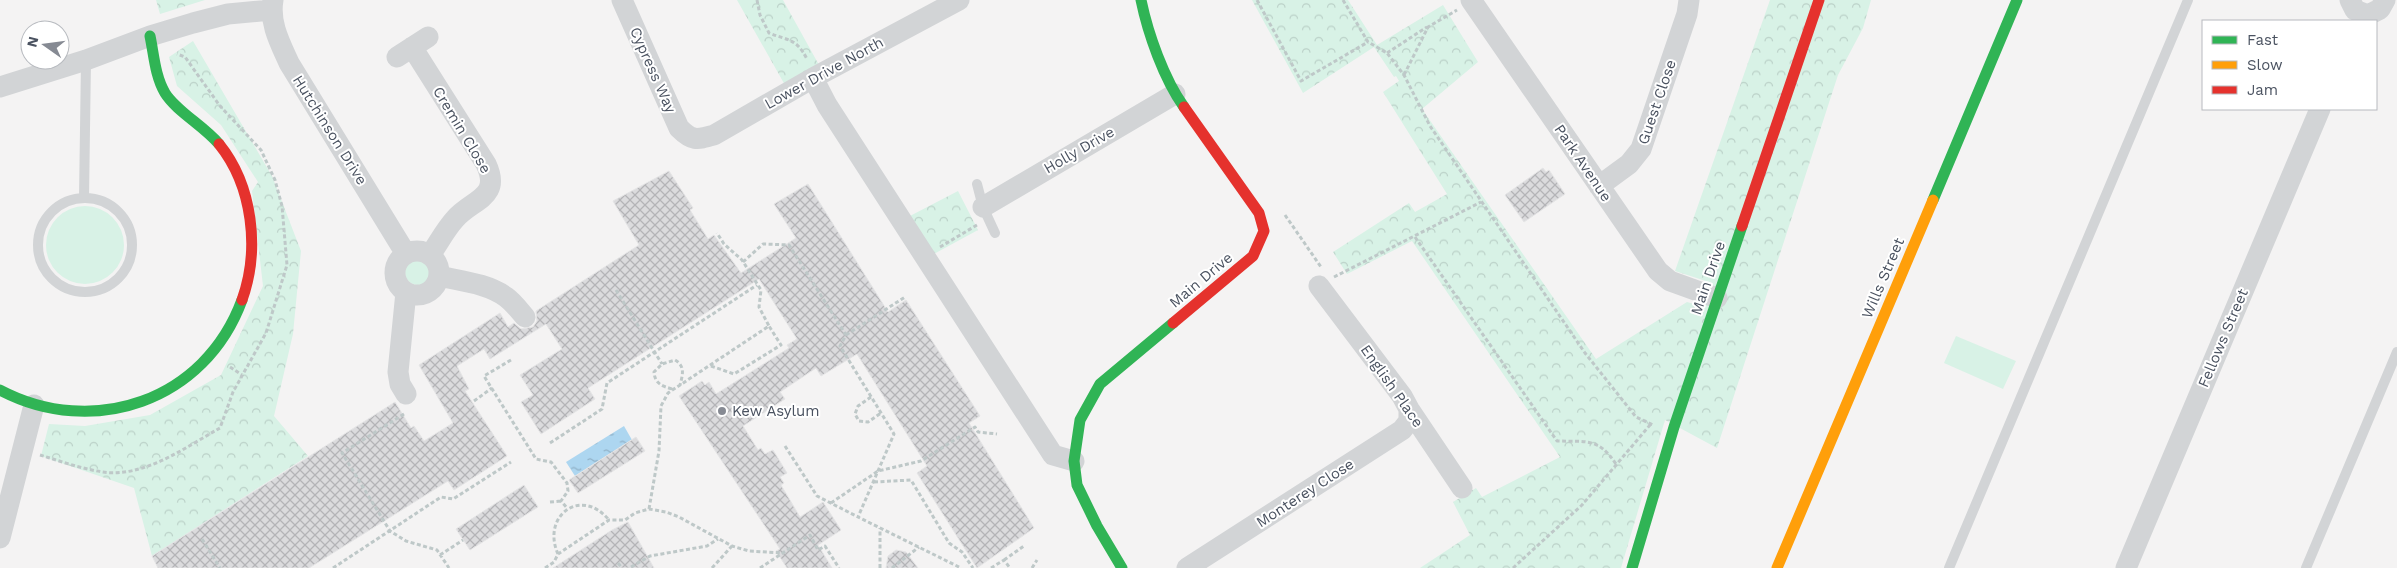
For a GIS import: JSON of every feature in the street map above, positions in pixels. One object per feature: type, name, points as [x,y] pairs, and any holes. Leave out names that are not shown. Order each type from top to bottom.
[{"type":"street","name":"Cypress Way","points":[[622,0],[679,128],[688,137]]},
{"type":"street","name":"Lower Drive North","points":[[688,137],[700,139],[714,135],[813,78],[959,0]]},
{"type":"street","name":"Main Drive","points":[[1122,568],[1097,526],[1077,485],[1074,461],[1080,420],[1100,384],[1253,256],[1264,231],[1259,213],[1175,94],[1145,20],[1141,0]]},
{"type":"street","name":"Guest Close","points":[[1599,186],[1629,164],[1641,149],[1687,14],[1689,0]]},
{"type":"street","name":"Main Drive","points":[[1632,568],[1665,454],[1819,0]]},
{"type":"street","name":"Wills Street","points":[[1777,568],[2017,0]]},
{"type":"street","points":[[2363,8],[2397,3]]},
{"type":"street","name":"Park Avenue","points":[[1466,4],[1599,186],[1650,261],[1664,277],[1717,298]]},
{"type":"street","points":[[0,87],[86,60],[150,36],[228,14],[272,5]]},
{"type":"street","name":"Hutchinson Drive","points":[[272,5],[276,36],[289,63],[406,254]]},
{"type":"street","points":[[2363,8],[2397,17]]},
{"type":"street","points":[[0,390],[34,405],[63,412],[102,413],[130,407],[159,395],[194,371],[214,351],[226,335],[240,306],[248,269],[251,239],[250,215],[242,184],[229,158],[208,131],[167,96],[162,86],[150,36]]},
{"type":"street","name":"Cremin Close","points":[[412,47],[486,164],[491,179],[484,197],[455,219],[430,255]]},
{"type":"street","points":[[813,78],[827,105],[1053,455],[1074,461]]},
{"type":"street","name":"Holly Drive","points":[[986,213],[1175,94]]},
{"type":"street","name":"Fellows Street","points":[[2126,568],[2320,110]]},
{"type":"street","points":[[419,251],[430,255],[437,264],[439,276],[436,283],[428,291],[417,294],[406,292],[398,284],[396,277],[397,265],[406,254],[419,251]]},
{"type":"street","points":[[439,276],[478,284],[494,291],[506,297],[525,317]]},
{"type":"street","name":"English Place","points":[[1324,283],[1402,396],[1462,488]]},
{"type":"street","points":[[404,401],[398,372],[406,292]]},
{"type":"street","points":[[0,538],[34,405]]},
{"type":"street","name":"Monterey Close","points":[[1187,568],[1402,430],[1409,421],[1409,409]]},
{"type":"lane","points":[[1949,568],[2188,0]]},
{"type":"lane","points":[[84,198],[86,60]]},
{"type":"lane","points":[[977,184],[986,213],[995,233]]},
{"type":"lane","points":[[84,198],[106,203],[121,215],[129,229],[132,245],[128,265],[118,279],[105,288],[90,292],[74,291],[57,283],[46,272],[38,251],[38,236],[50,212],[68,201],[84,198]]},
{"type":"lane","points":[[2306,568],[2397,352]]},
{"type":"path","points":[[756,0],[760,15],[769,33],[792,39],[801,48],[812,69],[813,78]]},
{"type":"path","points":[[1257,0],[1301,81],[1368,42]]},
{"type":"path","points":[[1343,0],[1368,42],[1387,53],[1404,75],[1430,126],[1585,353],[1636,417],[1651,425],[1582,505],[1513,568]]},
{"type":"path","points":[[1387,53],[1466,4]]},
{"type":"path","points":[[1404,75],[1428,26]]},
{"type":"path","points":[[22,450],[104,473],[130,471],[156,463],[220,428],[233,392],[266,333],[285,274],[287,265],[282,206],[274,180],[261,150],[220,106],[182,55],[168,52],[150,36]]},
{"type":"path","points":[[1285,215],[1324,283],[1481,202]]},
{"type":"path","points":[[925,256],[986,213]]},
{"type":"path","points":[[710,366],[734,374],[781,344],[759,307],[760,290],[743,262],[724,244],[717,232]]},
{"type":"path","points":[[1415,237],[1557,441],[1595,443],[1606,450],[1616,464]]},
{"type":"path","points":[[743,262],[763,244],[789,245],[846,335]]},
{"type":"path","points":[[550,444],[602,409],[606,383],[655,353],[757,285]]},
{"type":"path","points":[[616,290],[662,364]]},
{"type":"path","points":[[858,517],[894,434],[840,346],[846,335],[906,297]]},
{"type":"path","points":[[649,509],[659,451],[661,406],[668,393],[769,326]]},
{"type":"path","points":[[511,360],[484,376],[536,460],[551,462],[567,483],[568,492],[562,501]]},
{"type":"path","points":[[673,390],[659,385],[654,380],[654,372],[662,364],[675,360],[680,363],[683,369],[680,385]]},
{"type":"path","points":[[474,401],[492,388]]},
{"type":"path","points":[[871,397],[858,406],[855,414],[860,421],[868,422],[882,413]]},
{"type":"path","points":[[404,401],[405,413],[342,453],[390,531],[406,541],[437,550],[449,568]]},
{"type":"path","points":[[831,503],[878,472],[921,461],[975,427],[978,432],[997,434]]},
{"type":"path","points":[[784,446],[817,496],[961,568]]},
{"type":"path","points":[[332,568],[441,497],[453,499],[511,462]]},
{"type":"path","points":[[874,482],[911,480],[949,543],[962,552],[972,568]]},
{"type":"path","points":[[550,502],[562,501]]},
{"type":"path","points":[[562,501],[567,508]]},
{"type":"path","points":[[558,554],[554,545],[554,534],[558,522],[567,508],[579,506],[597,509],[609,520]]},
{"type":"path","points":[[545,568],[554,562],[558,554],[609,520],[625,520],[635,513],[649,509],[679,517],[732,546],[749,551],[783,552]]},
{"type":"path","points":[[880,528],[880,568]]},
{"type":"path","points":[[760,568],[810,535],[818,550],[824,546],[839,568]]},
{"type":"path","points":[[202,539],[220,568]]},
{"type":"path","points":[[631,567],[650,556],[708,546],[718,539]]},
{"type":"path","points":[[440,555],[463,540]]},
{"type":"path","points":[[712,568],[732,546]]},
{"type":"path","points":[[991,568],[1024,546]]},
{"type":"path","points":[[892,568],[919,547]]},
{"type":"path","points":[[1004,560],[1010,568]]},
{"type":"path","points":[[1032,568],[1037,560]]},
{"type":"path","points":[[618,563],[622,568]]},
{"type":"green space","points":[[156,0],[205,0],[160,14]]},
{"type":"green space","points":[[737,0],[783,0],[824,74],[790,94]]},
{"type":"green space","points":[[1252,0],[1348,0],[1377,45],[1443,5],[1478,62],[1422,109],[1596,359],[1687,302],[1701,306],[1709,282],[1675,271],[1770,0],[1871,0],[1863,28],[1838,75],[1717,448],[1665,420],[1621,568],[1420,568],[1470,535],[1453,502],[1476,488],[1482,497],[1560,457],[1412,241],[1347,274],[1333,252],[1409,203],[1415,212],[1447,194],[1383,92],[1399,81],[1396,76],[1394,77],[1374,47],[1303,93]]},
{"type":"green space","points":[[193,41],[272,176],[301,251],[293,334],[274,416],[308,456],[152,556],[134,488],[41,456],[49,424],[85,426],[150,415],[221,375],[263,286],[252,191],[258,182],[221,125],[177,86],[169,57]]},
{"type":"green space","points":[[958,191],[978,230],[932,255],[908,217]]},
{"type":"green space","points":[[85,206],[100,209],[112,218],[121,230],[124,245],[121,260],[112,272],[100,281],[85,284],[70,281],[58,272],[49,260],[46,245],[49,230],[58,218],[70,209]]},
{"type":"green space","points":[[418,259],[427,263],[431,272],[427,281],[418,285],[409,281],[405,272],[409,263]]},
{"type":"green space","points":[[1956,336],[2016,361],[2003,389],[1944,363]]},
{"type":"water","points":[[624,426],[632,440],[575,476],[566,462]]},
{"type":"building","points":[[1543,168],[1546,172],[1549,170],[1565,194],[1524,222],[1505,195]]},
{"type":"building","points":[[669,171],[693,208],[690,210],[708,239],[714,235],[741,273],[796,238],[774,204],[808,184],[888,312],[906,300],[980,416],[969,423],[1034,528],[977,568],[917,473],[927,466],[857,354],[821,376],[816,368],[780,392],[785,399],[743,426],[758,450],[761,448],[765,454],[773,450],[787,473],[780,477],[784,483],[781,485],[800,517],[823,502],[841,530],[818,545],[832,568],[787,568],[776,551],[780,549],[679,396],[702,381],[705,385],[709,382],[716,394],[789,348],[787,345],[797,339],[759,279],[588,388],[595,399],[541,434],[521,402],[533,395],[520,375],[562,349],[546,324],[490,359],[484,349],[457,366],[469,389],[465,391],[507,456],[454,490],[448,481],[309,568],[158,568],[152,556],[395,402],[411,428],[414,426],[424,441],[453,423],[419,365],[500,313],[508,327],[514,323],[521,329],[533,327],[537,321],[536,311],[639,245],[613,201]]},
{"type":"building","points":[[636,437],[645,451],[578,493],[569,480]]},
{"type":"building","points":[[524,485],[538,507],[470,550],[456,529]]},
{"type":"building","points":[[628,522],[654,568],[553,568],[612,530]]},
{"type":"building","points":[[896,550],[906,552],[918,568],[886,568],[888,556]]},
{"type":"traffic: fast","points":[[1141,0],[1163,70],[1184,107]]},
{"type":"traffic: fast","points":[[1933,200],[2017,0]]},
{"type":"traffic: fast","points":[[150,36],[157,73],[165,93],[176,106],[219,144]]},
{"type":"traffic: fast","points":[[1632,568],[1674,427],[1742,226]]},
{"type":"traffic: fast","points":[[0,390],[36,404],[72,411],[108,410],[142,401],[174,386],[202,364],[225,335],[242,300]]},
{"type":"traffic: fast","points":[[1122,568],[1097,526],[1077,485],[1074,461],[1080,420],[1100,384],[1173,323]]},
{"type":"traffic: slow","points":[[1777,568],[1933,200]]},
{"type":"traffic: jam","points":[[1742,226],[1819,0]]},
{"type":"traffic: jam","points":[[1173,323],[1253,256],[1264,231],[1259,213],[1184,107]]},
{"type":"traffic: jam","points":[[219,144],[239,179],[250,219],[251,260],[248,281],[242,300]]},
{"type":"place","name":"Kew Asylum","points":[[722,411]]}]
